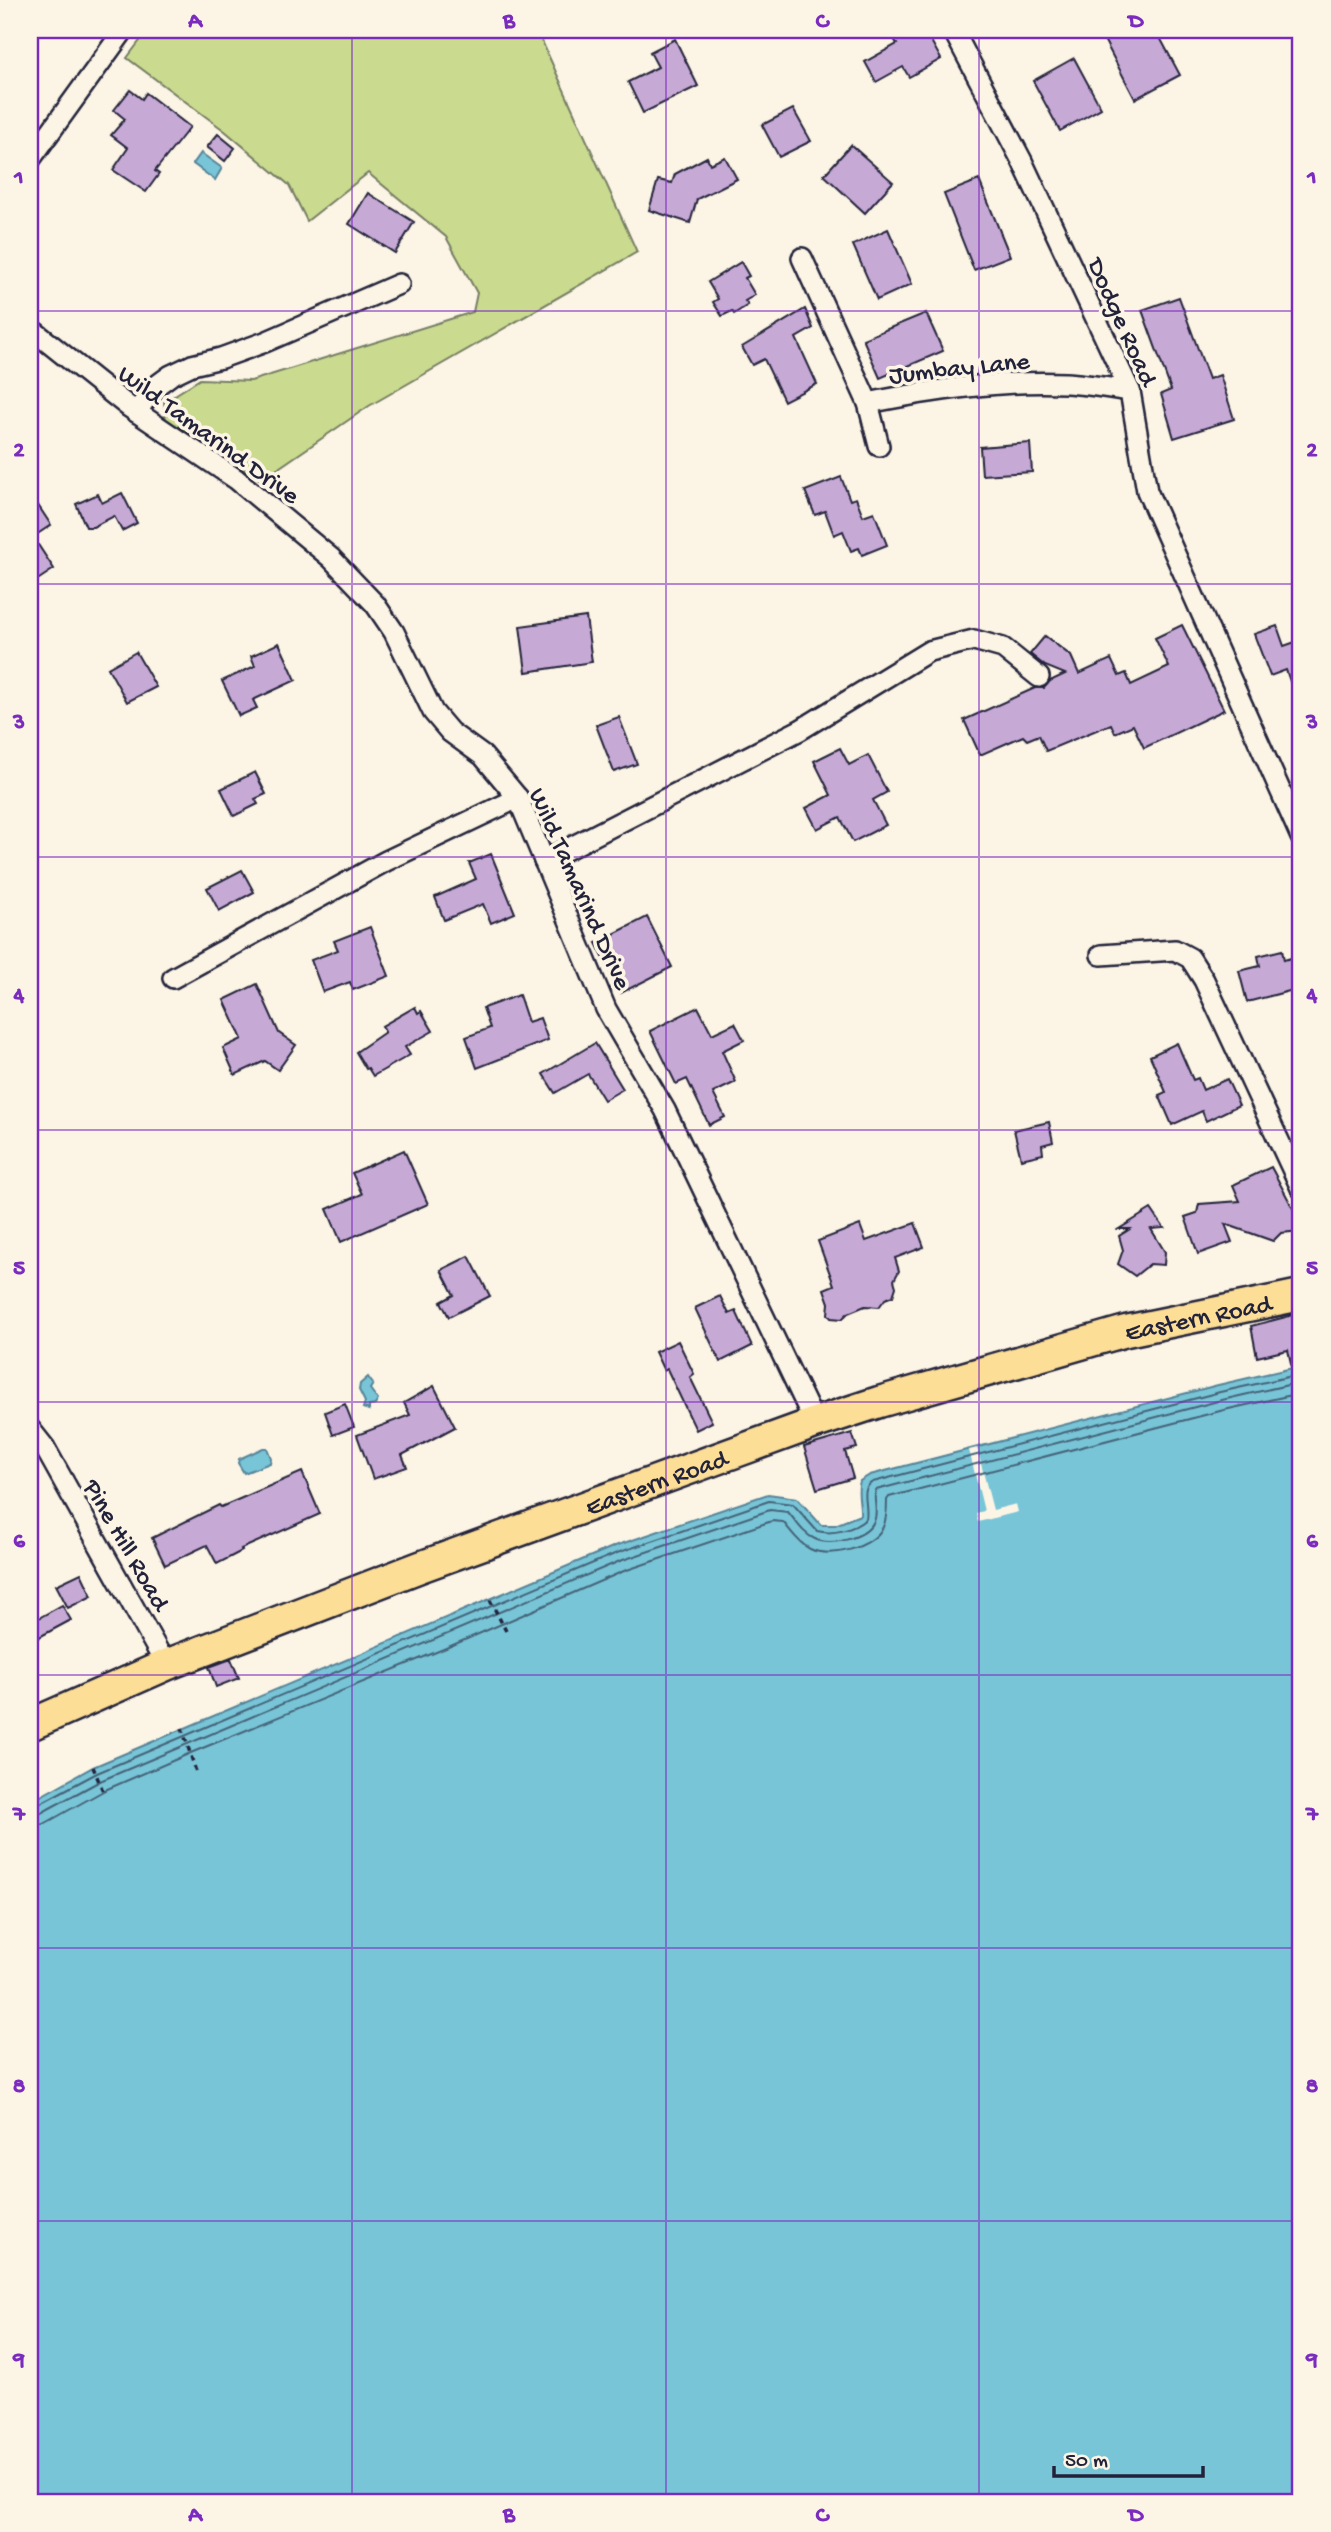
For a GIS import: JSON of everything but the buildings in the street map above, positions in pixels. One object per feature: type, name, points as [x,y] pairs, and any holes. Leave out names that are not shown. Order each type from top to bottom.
[{"type":"highway","name":"Eastern Road","points":[[30,1725],[166,1665],[420,1567],[815,1423],[1126,1331],[1301,1295]]},
{"type":"street","points":[[30,160],[124,30]]},
{"type":"street","name":"Dodge Road","points":[[953,30],[1022,161],[1130,391],[1147,491],[1301,837]]},
{"type":"street","name":"Jumbay Lane","points":[[802,258],[868,403],[928,391],[992,384],[1067,383],[1130,391]]},
{"type":"street","points":[[136,412],[156,386],[171,375],[192,365],[265,342],[399,284]]},
{"type":"street","name":"Wild Tamarind Drive","points":[[30,328],[136,412],[236,479],[340,567],[375,604],[394,632],[433,712],[450,732],[483,756],[519,798],[606,1009],[665,1110],[815,1423]]},
{"type":"street","points":[[868,403],[880,446]]},
{"type":"street","points":[[544,861],[800,730],[929,651],[974,640],[1003,648],[1040,677]]},
{"type":"street","points":[[173,978],[386,861],[519,798]]},
{"type":"street","points":[[1101,955],[1175,950],[1190,958],[1204,980],[1301,1188]]},
{"type":"street","name":"Pine Hill Road","points":[[30,1429],[37,1452],[166,1665]]},
{"type":"path","points":[[490,1600],[506,1631]]},
{"type":"path","points":[[182,1728],[195,1772]]},
{"type":"path","points":[[93,1767],[103,1791]]},
{"type":"green space","points":[[148,30],[537,30],[637,252],[369,406],[261,480],[166,421],[164,402],[200,379],[251,381],[473,312],[477,293],[446,237],[368,173],[307,221],[289,185],[225,131],[127,58]]},
{"type":"water","points":[[201,153],[222,168],[215,180],[193,164]]},
{"type":"water","points":[[1301,1366],[1301,2502],[30,2502],[30,1802],[93,1767],[615,1546],[768,1494],[797,1498],[821,1525],[835,1525],[860,1515],[860,1481],[870,1475]]},
{"type":"water","points":[[368,1377],[373,1384],[370,1389],[378,1400],[375,1405],[369,1406],[369,1410],[363,1408],[365,1402],[359,1390],[360,1384]]},
{"type":"water","points":[[267,1448],[270,1463],[244,1473],[238,1463],[239,1459]]},
{"type":"pier","points":[[977,1448],[993,1510],[1016,1504],[1018,1512],[978,1522],[976,1513],[984,1511],[969,1450]]}]
